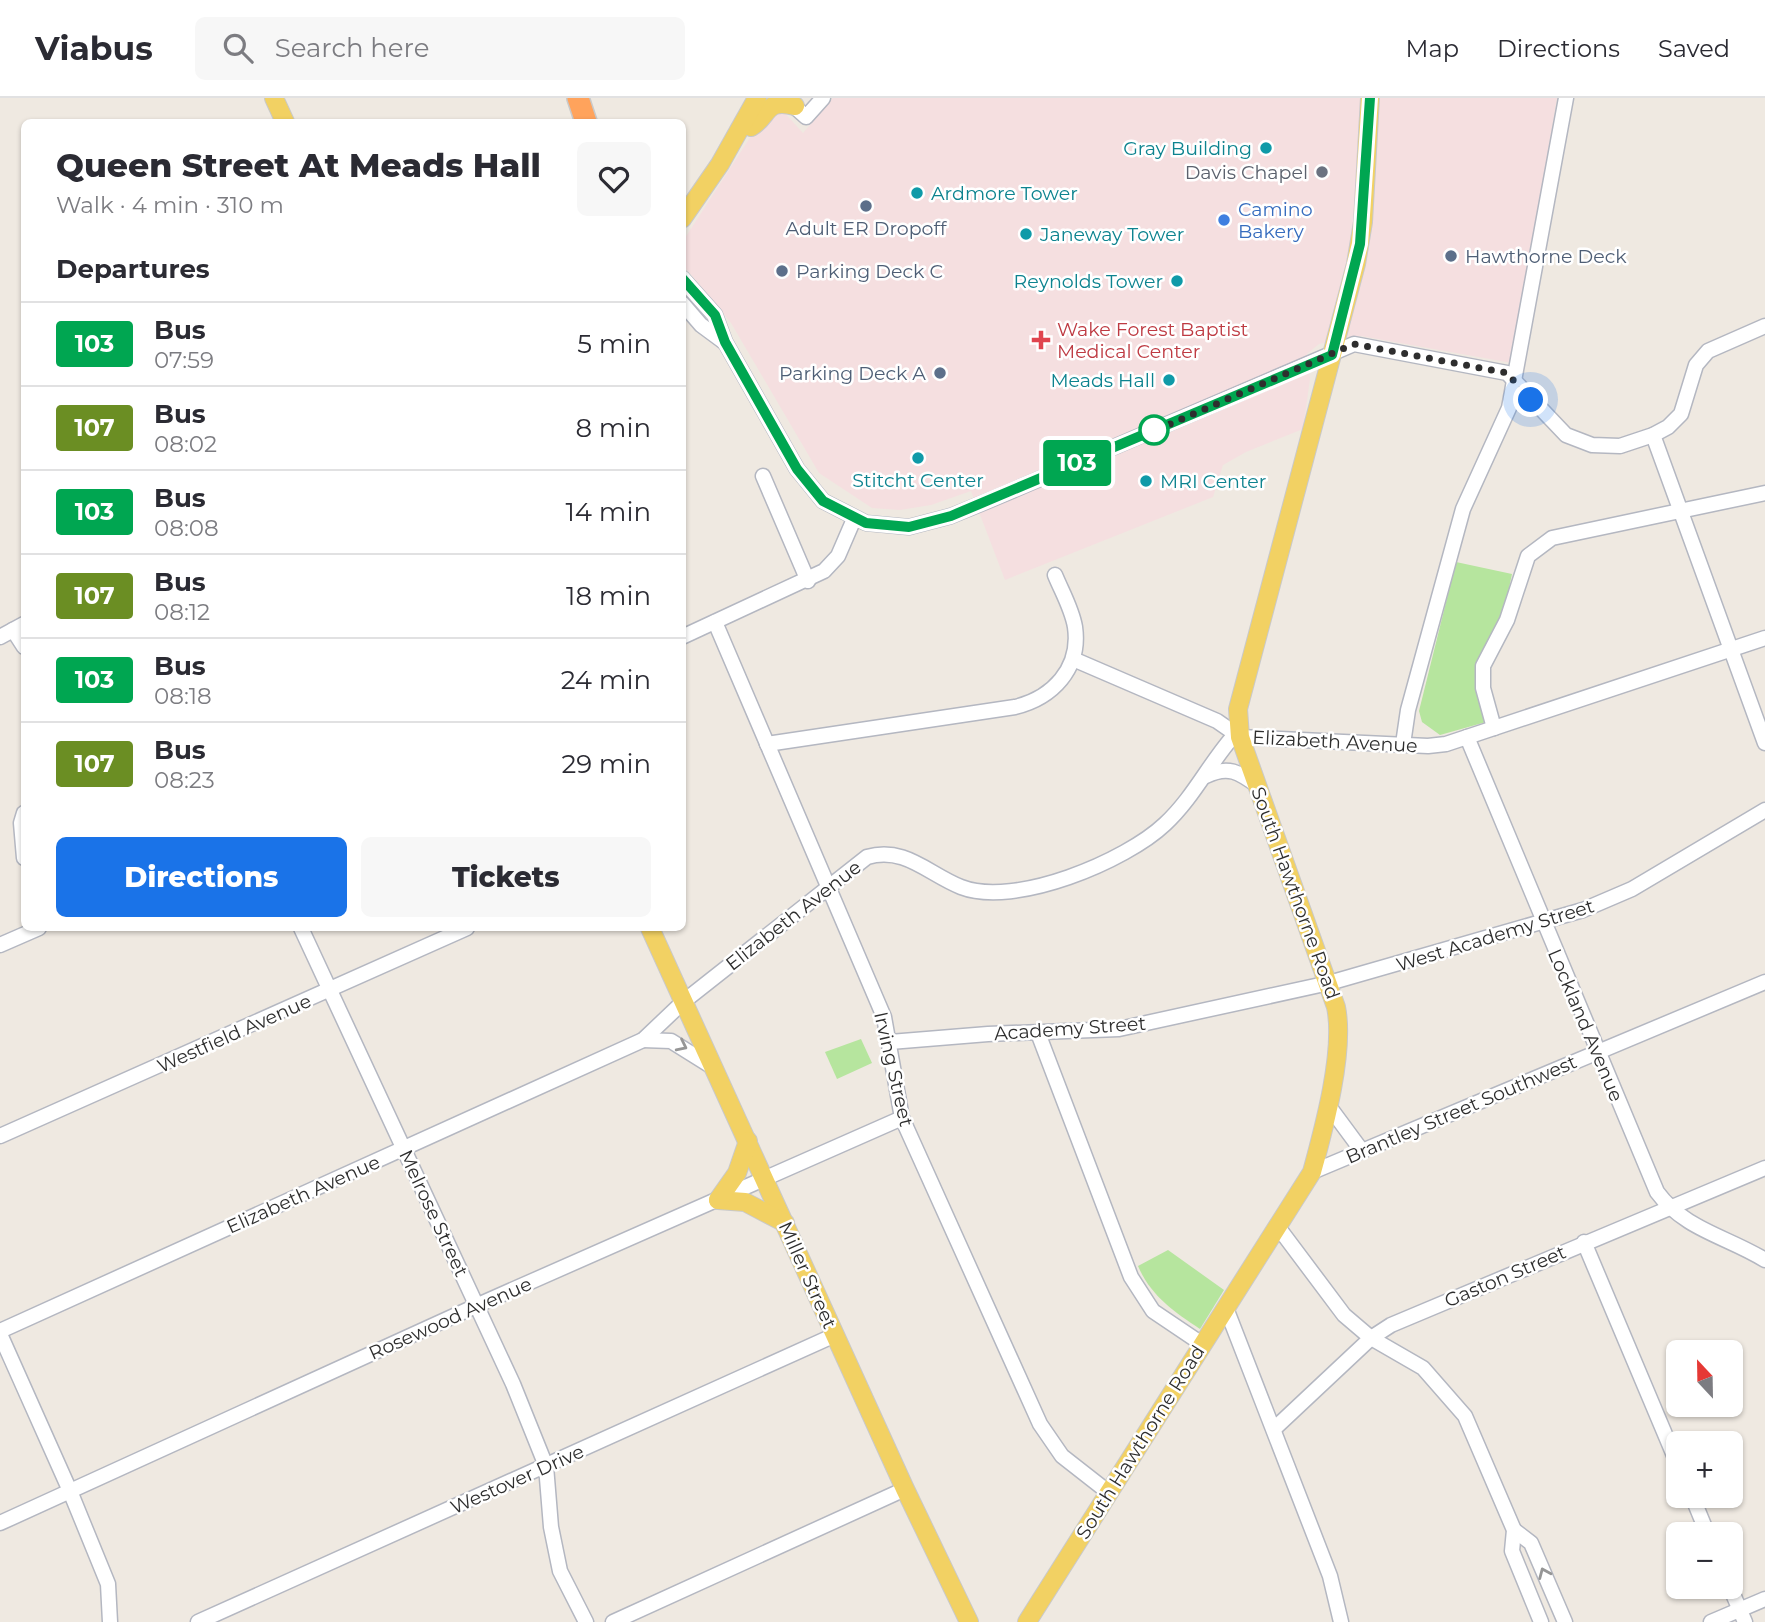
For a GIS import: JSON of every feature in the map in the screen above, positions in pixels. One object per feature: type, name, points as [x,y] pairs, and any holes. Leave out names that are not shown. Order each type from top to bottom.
[{"type":"highway","points":[[578,98],[585,119]]},
{"type":"highway","points":[[593,98],[600,119]]},
{"type":"main road","points":[[274,98],[284,119]]},
{"type":"main road","points":[[686,213],[738,133],[757,98]]},
{"type":"main road","name":"South Hawthorne Road","points":[[1027,1622],[1312,1172],[1328,1105],[1339,1031],[1329,983],[1240,737],[1241,695],[1360,244],[1370,98]]},
{"type":"main road","points":[[738,133],[756,124],[768,106],[794,105]]},
{"type":"main road","name":"Miller Street","points":[[651,931],[968,1622]]},
{"type":"main road","points":[[718,1200],[737,1173],[748,1141]]},
{"type":"main road","points":[[718,1200],[745,1202],[785,1223]]},
{"type":"street","points":[[794,105],[823,98]]},
{"type":"street","points":[[1404,744],[1412,696],[1462,509],[1509,408],[1566,98]]},
{"type":"street","points":[[686,282],[715,315],[725,342],[797,469],[823,501],[854,519],[909,527],[951,516],[1354,344],[1507,373],[1566,435],[1592,445],[1620,446],[1653,436],[1668,427],[1681,414],[1702,357],[1716,346],[1764,330]]},
{"type":"street","points":[[686,308],[701,325],[725,342]]},
{"type":"street","points":[[1653,436],[1765,743]]},
{"type":"street","points":[[763,476],[807,581]]},
{"type":"street","points":[[1494,728],[1483,688],[1483,666],[1507,620],[1528,556],[1552,538],[1765,494]]},
{"type":"street","points":[[686,635],[807,581],[838,556],[854,519]]},
{"type":"street","points":[[767,744],[1030,703],[1055,689],[1073,659],[1075,628],[1055,575]]},
{"type":"street","name":"Irving Street","points":[[715,622],[884,1017],[902,1118],[1040,1424],[1062,1456],[1108,1492]]},
{"type":"street","name":"Elizabeth Avenue","points":[[0,1333],[643,1040],[683,1002],[860,860],[888,853],[909,859],[970,889],[1008,890],[1050,882],[1133,849],[1167,823],[1205,777],[1225,746],[1240,737],[1428,746],[1467,737],[1765,638]]},
{"type":"street","points":[[1073,659],[1136,683],[1217,722],[1240,737]]},
{"type":"street","name":"Lockland Avenue","points":[[1467,737],[1657,1192],[1669,1208],[1697,1229],[1747,1249],[1765,1260]]},
{"type":"street","points":[[1205,777],[1220,769],[1231,769],[1258,786]]},
{"type":"street","name":"West Academy Street","points":[[1329,983],[1543,923],[1632,889],[1765,810]]},
{"type":"street","points":[[0,946],[32,931]]},
{"type":"street","name":"Melrose Street","points":[[302,931],[478,1305],[547,1466],[555,1550],[569,1593],[586,1622]]},
{"type":"street","name":"Westfield Avenue","points":[[0,1136],[460,931]]},
{"type":"street","name":"Brantley Street Southwest","points":[[1312,1172],[1765,982]]},
{"type":"street","name":"Academy Street","points":[[890,1042],[1130,1027],[1329,983]]},
{"type":"street","points":[[1038,1033],[1130,1277],[1153,1311],[1202,1344]]},
{"type":"street","points":[[643,1040],[671,1041],[695,1053],[714,1069]]},
{"type":"street","points":[[1328,1105],[1362,1151]]},
{"type":"street","name":"Rosewood Avenue","points":[[0,1523],[478,1305],[902,1118]]},
{"type":"street","name":"Gaston Street","points":[[1274,1429],[1371,1338],[1391,1325],[1765,1168]]},
{"type":"street","points":[[1278,1227],[1331,1299],[1371,1338],[1423,1368],[1453,1399],[1474,1431],[1514,1530],[1512,1551],[1541,1622]]},
{"type":"street","points":[[1584,1242],[1666,1437]]},
{"type":"street","points":[[1226,1308],[1329,1576],[1341,1622]]},
{"type":"street","points":[[0,1333],[108,1584],[110,1622]]},
{"type":"street","name":"Westover Drive","points":[[198,1622],[835,1335]]},
{"type":"street","points":[[613,1622],[905,1489]]},
{"type":"street","points":[[1514,1530],[1531,1543],[1565,1622]]},
{"type":"street","points":[[1735,1599],[1742,1616]]},
{"type":"street","points":[[1711,1622],[1742,1616],[1765,1599]]},
{"type":"shaded area","name":"Wake Forest Baptist Medical Center","points":[[833,98],[1557,98],[1512,363],[1361,336],[1319,344],[1307,354],[1310,379],[1303,429],[1246,452],[1223,465],[1213,497],[1005,580],[971,491],[931,505],[900,510],[872,508],[819,473],[731,323],[686,269],[686,236],[766,113],[783,111],[803,133]]},
{"type":"green space","points":[[1456,562],[1512,574],[1504,612],[1476,681],[1486,722],[1440,735],[1422,722],[1419,711]]},
{"type":"green space","points":[[861,1039],[872,1063],[837,1079],[825,1052]]},
{"type":"green space","points":[[1168,1250],[1224,1290],[1200,1329],[1156,1294],[1138,1266]]},
{"type":"bus line","name":"103","points":[[686,282],[715,315],[725,342],[782,444],[797,469],[823,501],[866,523],[909,527],[951,516],[1332,355],[1360,244],[1370,98]]},
{"type":"place","name":"Gray Building","points":[[1266,148]]},
{"type":"place","name":"Davis Chapel","points":[[1322,172]]},
{"type":"place","name":"Ardmore Tower","points":[[917,193]]},
{"type":"place","name":"Adult ER Dropoff","points":[[866,206]]},
{"type":"place","name":"Camino Bakery","points":[[1224,220]]},
{"type":"place","name":"Janeway Tower","points":[[1026,234]]},
{"type":"place","name":"Hawthorne Deck","points":[[1451,256]]},
{"type":"place","name":"Parking Deck C","points":[[782,271]]},
{"type":"place","name":"Reynolds Tower","points":[[1177,281]]},
{"type":"place","name":"Wake Forest Baptist Medical Center","points":[[1041,340]]},
{"type":"place","name":"Parking Deck A","points":[[940,373]]},
{"type":"place","name":"Meads Hall","points":[[1169,380]]},
{"type":"place","name":"Stitcht Center","points":[[918,458]]},
{"type":"place","name":"MRI Center","points":[[1146,481]]},
{"type":"route","points":[[1154,430],[1145,435],[1354,344],[1507,373],[1531,400]]}]
